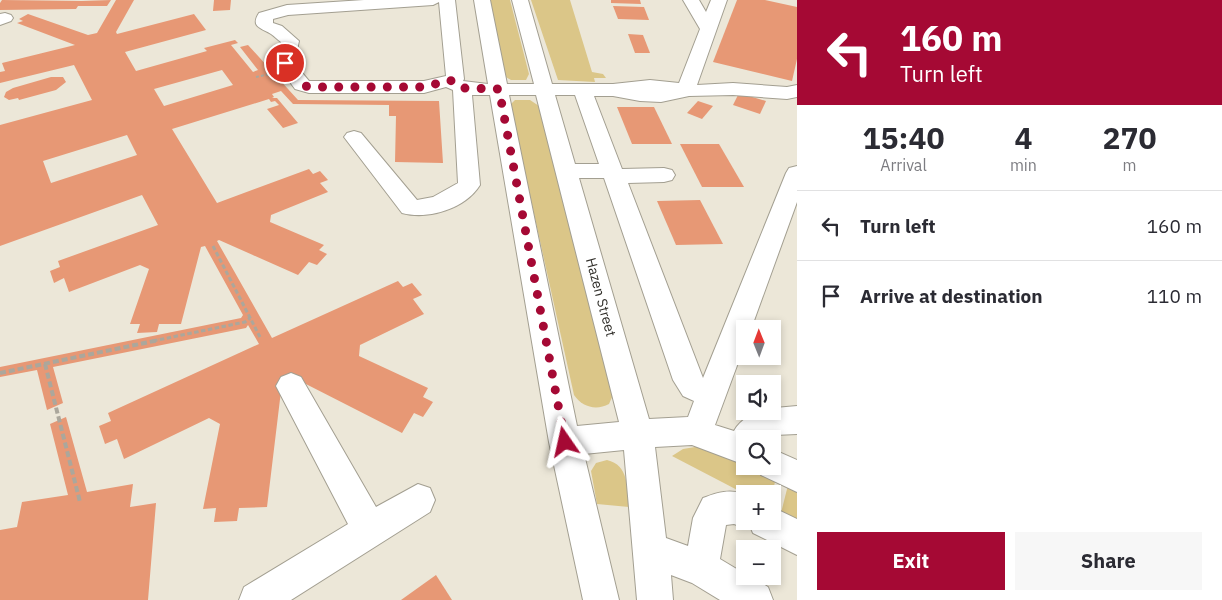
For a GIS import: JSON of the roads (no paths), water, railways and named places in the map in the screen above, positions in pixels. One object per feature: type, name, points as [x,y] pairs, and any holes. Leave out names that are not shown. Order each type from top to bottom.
[{"type":"street","points":[[433,0],[287,10],[265,16],[265,26],[276,30],[290,41],[285,63],[302,85],[309,87],[424,87],[456,84],[499,89],[613,90],[627,86],[675,86],[686,90],[733,89],[771,93],[797,91]]},
{"type":"street","points":[[354,137],[410,207],[418,209],[440,202],[462,192],[469,185],[447,0]]},
{"type":"street","points":[[482,0],[565,442],[601,600]]},
{"type":"street","name":"Hazen Street","points":[[520,0],[638,434],[655,600]]},
{"type":"street","points":[[691,0],[708,30]]},
{"type":"street","points":[[686,90],[719,0]]},
{"type":"street","points":[[583,90],[688,380],[693,387],[712,395]]},
{"type":"street","points":[[771,93],[797,103]]},
{"type":"street","points":[[567,171],[613,173],[667,182]]},
{"type":"street","points":[[697,432],[797,173]]},
{"type":"street","points":[[290,386],[370,530]]},
{"type":"street","points":[[754,430],[768,423],[797,420]]},
{"type":"street","points":[[565,442],[638,434],[692,431],[736,442]]},
{"type":"street","points":[[781,468],[797,476]]},
{"type":"street","points":[[258,600],[418,500]]},
{"type":"street","points":[[701,568],[710,518],[715,510],[736,508]]},
{"type":"street","points":[[781,530],[797,538]]},
{"type":"street","points":[[651,551],[701,568],[755,600]]},
{"type":"lane","points":[[655,153],[667,182]]}]
